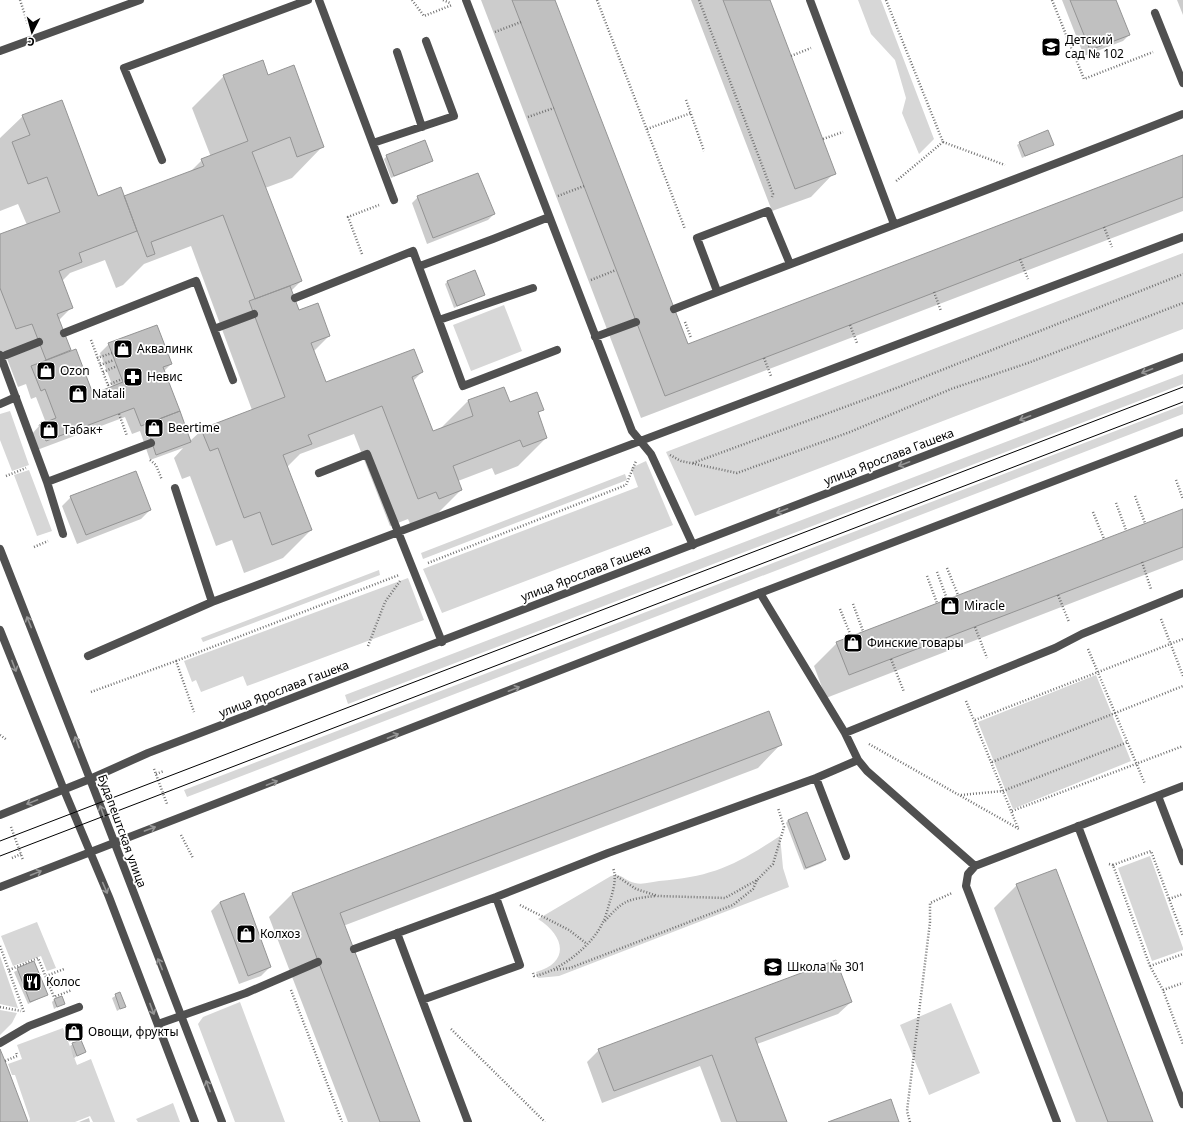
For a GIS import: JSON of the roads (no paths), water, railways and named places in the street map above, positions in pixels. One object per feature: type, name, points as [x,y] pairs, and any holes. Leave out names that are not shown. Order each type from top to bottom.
[{"type":"street","points":[[0,52],[140,0]]},
{"type":"street","points":[[162,160],[124,68],[308,0]]},
{"type":"street","points":[[319,0],[394,200]]},
{"type":"street","points":[[810,0],[894,224]]},
{"type":"street","points":[[462,1],[480,38],[632,432],[651,454],[693,545]]},
{"type":"street","points":[[1155,13],[1183,83]]},
{"type":"street","points":[[373,143],[454,116],[426,41]]},
{"type":"street","points":[[397,52],[422,126]]},
{"type":"street","points":[[674,309],[894,224],[1030,174],[1183,114]]},
{"type":"street","points":[[718,291],[698,238],[768,211],[790,264]]},
{"type":"street","points":[[420,266],[549,217]]},
{"type":"street","points":[[88,656],[212,602],[1183,237]]},
{"type":"street","points":[[295,298],[413,251],[420,266],[463,386],[557,350]]},
{"type":"street","points":[[64,333],[196,281],[233,380]]},
{"type":"street","points":[[439,320],[533,288]]},
{"type":"street","points":[[214,329],[254,314]]},
{"type":"street","points":[[595,337],[636,322]]},
{"type":"street","points":[[40,342],[0,356],[40,463],[63,534]]},
{"type":"street","name":"улица Ярослава Гашека","points":[[0,815],[64,790],[148,753],[442,642],[1183,357]]},
{"type":"street","points":[[0,404],[16,397]]},
{"type":"street","points":[[0,887],[760,593],[1183,432]]},
{"type":"street","points":[[46,482],[147,444]]},
{"type":"street","points":[[319,473],[367,454],[442,642]]},
{"type":"street","points":[[175,488],[212,602]]},
{"type":"street","name":"Будапештская улица","points":[[0,549],[222,1122]]},
{"type":"street","points":[[760,593],[845,733],[858,760],[867,771],[975,866]]},
{"type":"street","points":[[845,733],[993,674],[1055,648],[1078,636],[1183,593]]},
{"type":"street","points":[[0,630],[90,852],[195,1122]]},
{"type":"street","points":[[354,949],[496,897],[608,853],[816,778],[858,760]]},
{"type":"street","points":[[816,778],[846,856]]},
{"type":"street","points":[[1057,1122],[966,886],[968,874],[975,866],[1183,786]]},
{"type":"street","points":[[1155,797],[1183,861]]},
{"type":"street","points":[[1078,826],[1183,1104]]},
{"type":"street","points":[[422,1000],[520,965],[496,897]]},
{"type":"street","points":[[397,933],[468,1122]]},
{"type":"street","points":[[158,1024],[246,993],[318,962]]},
{"type":"street","points":[[0,1043],[29,1026],[79,1007]]},
{"type":"tram line","points":[[0,841],[1183,387]]},
{"type":"tram line","points":[[0,856],[1183,402]]},
{"type":"place","name":"Детский сад № 102","points":[[1051,47]]},
{"type":"place","name":"Аквалинк","points":[[123,349]]},
{"type":"place","name":"Ozon","points":[[46,371]]},
{"type":"place","name":"Невис","points":[[133,377]]},
{"type":"place","name":"Natali","points":[[78,394]]},
{"type":"place","name":"Beertime","points":[[154,428]]},
{"type":"place","name":"Табак+","points":[[49,430]]},
{"type":"place","name":"Miracle","points":[[950,606]]},
{"type":"place","name":"Финские товары","points":[[853,643]]},
{"type":"place","name":"Колхоз","points":[[246,934]]},
{"type":"place","name":"Школа № 301","points":[[773,967]]},
{"type":"place","name":"Колос","points":[[32,982]]},
{"type":"place","name":"Овощи, фрукты","points":[[74,1032]]}]
